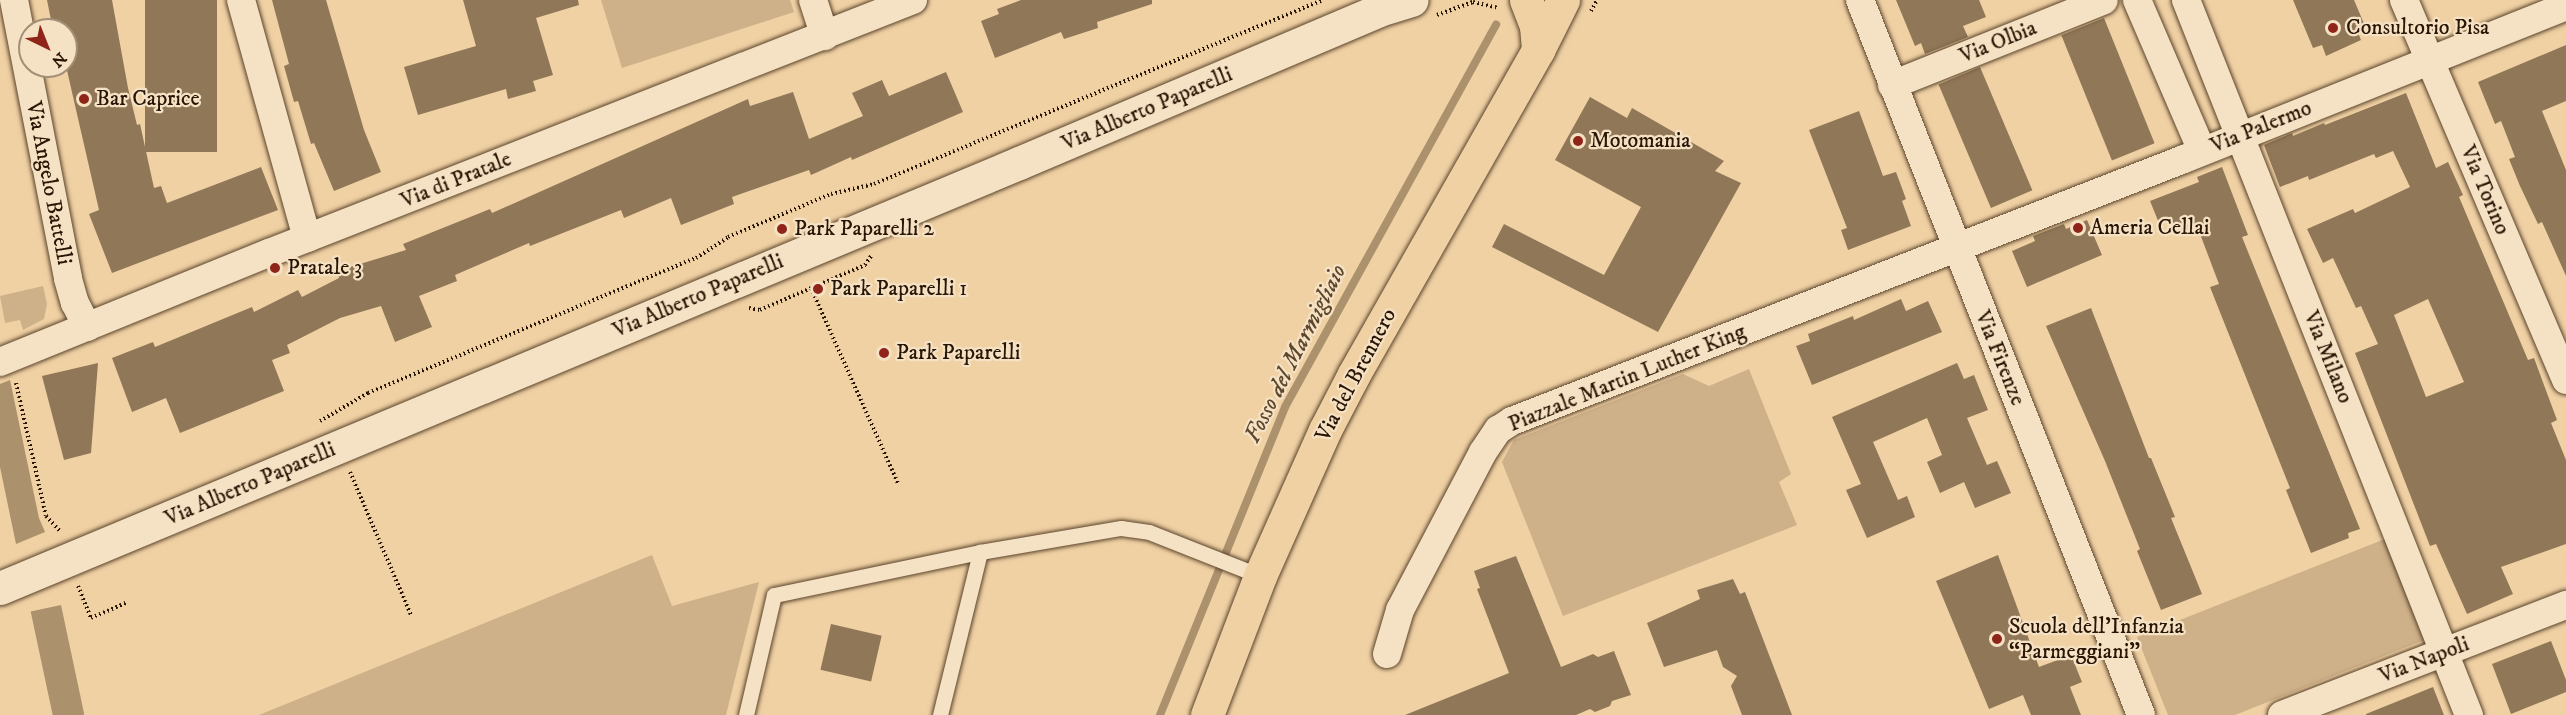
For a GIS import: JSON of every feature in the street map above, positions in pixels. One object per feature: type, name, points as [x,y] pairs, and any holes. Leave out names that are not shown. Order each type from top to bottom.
[{"type":"main road","points":[[1528,0],[1538,3],[1555,0]]},
{"type":"main road","points":[[1528,0],[1536,26],[1538,50]]},
{"type":"main road","name":"Via del Brennero","points":[[1207,715],[1246,570],[1538,50],[1563,0]]},
{"type":"main road","name":"Via Alberto Paparelli","points":[[0,588],[1403,1]]},
{"type":"street","name":"Via Angelo Battelli","points":[[14,0],[68,279],[75,303],[87,327]]},
{"type":"street","points":[[241,0],[307,238]]},
{"type":"street","points":[[813,0],[825,36]]},
{"type":"street","name":"Via di Pratale","points":[[7,365],[87,327],[307,238],[913,0]]},
{"type":"street","name":"Via Firenze","points":[[1860,0],[2141,715]]},
{"type":"street","name":"Via Olbia","points":[[1892,85],[2104,0]]},
{"type":"street","points":[[2137,0],[2202,152]]},
{"type":"street","name":"Via Milano","points":[[2186,0],[2469,715]]},
{"type":"street","name":"Via Torino","points":[[2403,0],[2566,380]]},
{"type":"street","name":"Via Palermo","points":[[1956,247],[2202,152],[2566,6]]},
{"type":"street","name":"Piazzale Martin Luther King","points":[[1387,654],[1400,609],[1483,452],[1498,430],[1512,421],[1956,247]]},
{"type":"street","name":"Via Napoli","points":[[2282,715],[2566,605]]},
{"type":"lane","points":[[746,715],[774,595],[980,552],[1121,528],[1149,532],[1246,570]]},
{"type":"lane","points":[[940,715],[980,552]]},
{"type":"path","points":[[318,422],[368,393],[696,258],[728,237],[831,194],[874,184],[1322,0]]},
{"type":"path","points":[[811,288],[898,483]]},
{"type":"path","points":[[7,365],[45,516],[64,534],[53,539]]},
{"type":"path","points":[[349,469],[411,615]]},
{"type":"path","points":[[77,584],[91,618],[128,602]]},
{"type":"shaded area","points":[[601,0],[790,0],[794,12],[622,68]]},
{"type":"shaded area","points":[[43,286],[47,304],[44,319],[23,330],[20,320],[5,323],[0,296]]},
{"type":"shaded area","points":[[1749,369],[1791,474],[1779,482],[1797,525],[1563,616],[1502,462],[1514,440],[1683,374],[1709,386]]},
{"type":"shaded area","points":[[10,380],[39,518],[45,532],[16,544],[0,467],[0,384]]},
{"type":"shaded area","points":[[2385,539],[2424,640],[2235,715],[2168,715],[2137,637]]},
{"type":"shaded area","points":[[652,555],[672,606],[759,582],[726,715],[259,715]]},
{"type":"shaded area","points":[[61,605],[84,715],[53,715],[31,611]]},
{"type":"building","points":[[47,0],[112,0],[128,88],[137,125],[140,124],[154,188],[161,186],[167,203],[261,167],[278,210],[112,273],[89,214],[99,210],[69,78],[78,78],[78,18],[51,18]]},
{"type":"building","points":[[145,0],[217,0],[217,152],[145,152]]},
{"type":"building","points":[[272,0],[326,0],[364,130],[381,172],[334,191],[314,143],[311,144],[298,101],[294,102],[284,66],[289,64]]},
{"type":"building","points":[[463,0],[578,0],[579,5],[536,18],[553,75],[533,81],[536,91],[508,99],[506,89],[418,115],[404,67],[476,46]]},
{"type":"building","points":[[1021,0],[1152,0],[1152,4],[1097,22],[1098,28],[1064,39],[1061,32],[995,58],[981,21],[999,14],[997,9]]},
{"type":"building","points":[[1896,0],[1979,0],[1986,17],[1963,26],[1968,37],[1925,54],[1921,43],[1915,46]]},
{"type":"building","name":"Consultorio Pisa","points":[[2293,0],[2354,0],[2365,26],[2357,30],[2361,40],[2326,56],[2322,45],[2313,48]]},
{"type":"building","points":[[2104,18],[2155,143],[2112,160],[2061,35]]},
{"type":"building","points":[[2566,45],[2566,101],[2542,111],[2566,170],[2566,276],[2542,222],[2538,224],[2520,186],[2509,159],[2515,157],[2501,121],[2495,124],[2478,82]]},
{"type":"building","points":[[1980,67],[2032,190],[1991,208],[1939,85]]},
{"type":"building","points":[[946,72],[963,112],[852,160],[851,157],[811,175],[809,170],[732,197],[734,204],[681,225],[671,198],[624,218],[621,210],[530,246],[529,243],[455,275],[457,281],[419,296],[432,327],[395,342],[381,306],[340,318],[287,345],[290,353],[272,360],[284,391],[180,433],[166,398],[132,412],[112,358],[153,342],[155,347],[252,307],[254,312],[298,290],[302,297],[339,278],[337,271],[406,250],[403,244],[490,209],[492,213],[748,99],[750,106],[793,92],[809,139],[863,116],[852,93],[882,80],[889,96]]},
{"type":"building","points":[[2406,93],[2436,168],[2448,162],[2463,195],[2459,197],[2528,360],[2534,358],[2557,420],[2551,423],[2566,460],[2566,544],[2501,567],[2513,594],[2467,614],[2436,544],[2430,546],[2355,353],[2378,344],[2361,306],[2356,308],[2333,258],[2323,263],[2307,229],[2353,209],[2355,213],[2410,187],[2393,151],[2376,158],[2374,154],[2309,180],[2308,176],[2280,187],[2264,145],[2292,133],[2293,136],[2324,123],[2325,125]],"holes":[[[2428,299],[2464,382],[2426,397],[2394,315]]]},
{"type":"building","points":[[1590,97],[1627,118],[1632,108],[1724,161],[1715,171],[1741,183],[1658,332],[1492,247],[1504,224],[1604,275],[1641,207],[1555,160]]},
{"type":"building","points":[[1859,111],[1883,176],[1896,172],[1906,199],[1902,201],[1911,226],[1848,250],[1841,230],[1847,228],[1809,130]]},
{"type":"building","points":[[2222,167],[2248,235],[2242,237],[2360,529],[2348,533],[2349,538],[2311,553],[2286,490],[2290,488],[2210,287],[2219,284],[2197,226],[2176,234],[2171,218],[2159,223],[2150,201],[2199,182],[2197,177]]},
{"type":"building","points":[[2087,220],[2102,255],[2027,287],[2012,251],[2035,241],[2033,236],[2064,224],[2066,229]]},
{"type":"building","points":[[1901,299],[1906,311],[1928,301],[1942,332],[1812,385],[1796,346],[1810,341],[1808,334],[1853,316],[1854,320]]},
{"type":"building","points":[[2091,308],[2149,458],[2151,458],[2175,517],[2171,518],[2202,594],[2161,610],[2137,551],[2140,549],[2105,461],[2046,326]]},
{"type":"building","points":[[98,363],[91,453],[64,460],[42,376]]},
{"type":"building","points":[[1957,363],[1964,379],[1974,375],[1988,410],[1967,418],[1987,465],[1997,461],[2011,493],[1975,508],[1964,482],[1940,493],[1927,462],[1942,455],[1927,418],[1873,442],[1898,500],[1907,496],[1915,517],[1867,538],[1846,490],[1861,484],[1832,417]]},
{"type":"building","points":[[1998,555],[2039,667],[2071,655],[2082,682],[2070,687],[2081,715],[2031,715],[2023,695],[1989,709],[1936,581]]},
{"type":"building","points":[[1516,556],[1561,667],[1593,654],[1598,657],[1614,651],[1631,695],[1612,701],[1610,706],[1595,712],[1590,709],[1576,715],[1405,715],[1509,673],[1477,589],[1480,588],[1474,571]]},
{"type":"building","points":[[1733,579],[1740,594],[1745,592],[1792,715],[1742,715],[1731,686],[1737,676],[1723,667],[1717,650],[1664,667],[1647,623],[1700,599],[1697,590]]},
{"type":"building","points":[[831,624],[882,636],[871,681],[820,670]]},
{"type":"building","points":[[2551,641],[2566,680],[2566,692],[2511,714],[2492,664]]},
{"type":"building","points":[[2433,687],[2444,715],[2366,715],[2366,714]]},
{"type":"waterway","name":"Fosso del Marmigliaio","points":[[1160,715],[1285,407],[1496,24]]},
{"type":"place","name":"Consultorio Pisa","points":[[2333,28]]},
{"type":"place","name":"Bar Caprice","points":[[84,99]]},
{"type":"place","name":"Motomania","points":[[1578,141]]},
{"type":"place","name":"Ameria Cellai","points":[[2078,228]]},
{"type":"place","name":"Park Paparelli 2","points":[[782,229]]},
{"type":"place","name":"Pratale 3","points":[[275,268]]},
{"type":"place","name":"Park Paparelli 1","points":[[818,289]]},
{"type":"place","name":"Park Paparelli","points":[[884,353]]},
{"type":"place","name":"Scuola dell’Infanzia “Parmeggiani”","points":[[1997,639]]}]
